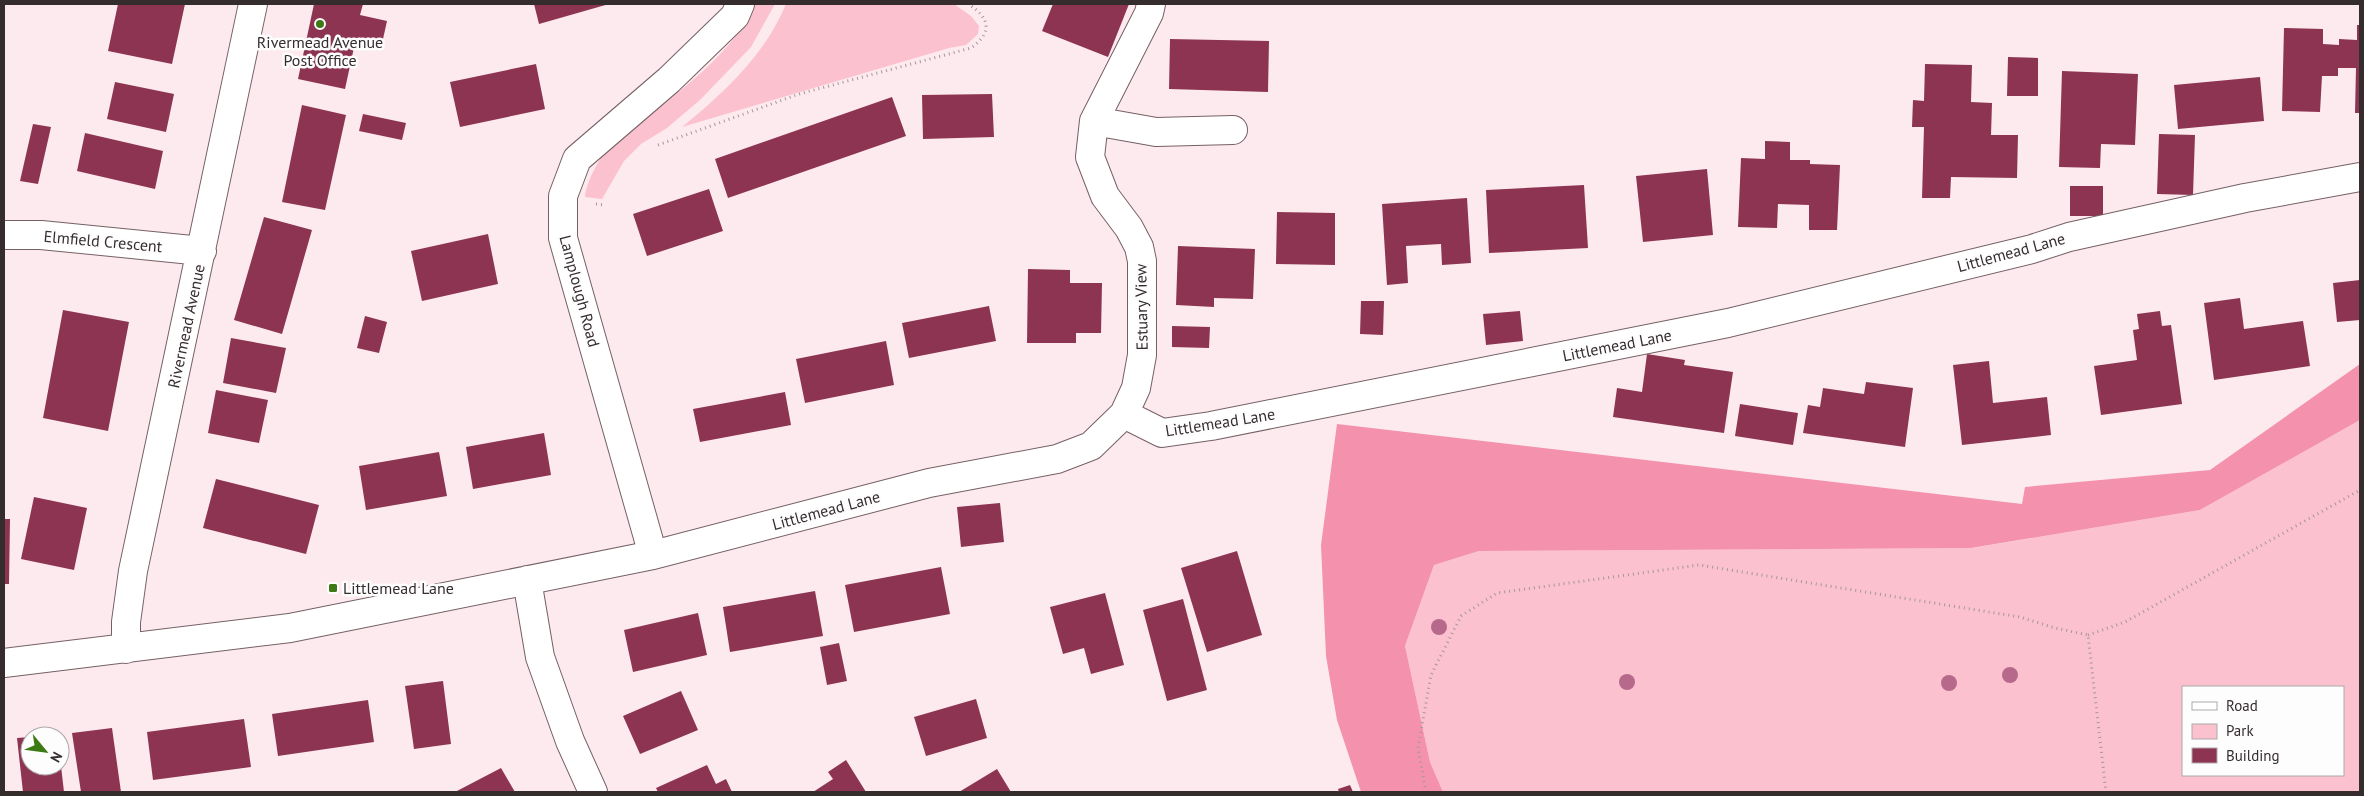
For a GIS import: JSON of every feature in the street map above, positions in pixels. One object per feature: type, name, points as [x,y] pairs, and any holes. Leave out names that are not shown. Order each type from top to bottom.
[{"type":"street","name":"Rivermead Avenue","points":[[126,649],[126,622],[133,571],[202,251],[252,4]]},
{"type":"street","name":"Lamplough Road","points":[[653,555],[563,238],[563,196],[577,158],[669,80],[734,16],[740,4]]},
{"type":"street","name":"Estuary View","points":[[1124,414],[1136,388],[1142,355],[1142,261],[1139,247],[1129,228],[1105,196],[1090,157],[1094,121],[1150,13],[1150,4]]},
{"type":"street","points":[[1094,121],[1156,132],[1233,130]]},
{"type":"street","name":"Littlemead Lane","points":[[4,662],[290,628],[653,555],[929,483],[1057,459],[1091,446],[1124,414],[1162,433],[1211,426],[1728,323],[2032,249],[2069,237],[2245,198],[2360,176]]},
{"type":"street","name":"Elmfield Crescent","points":[[4,235],[41,235],[202,251]]},
{"type":"street","points":[[527,580],[540,657],[570,741],[593,792]]},
{"type":"path","points":[[658,144],[799,94],[971,48],[982,40],[986,33],[986,25],[980,11],[968,4]]},
{"type":"path","points":[[1426,792],[1418,748],[1431,674],[1461,616],[1497,593],[1699,565],[2020,617],[2055,628],[2088,635],[2125,622],[2360,490]]},
{"type":"path","points":[[2088,635],[2106,792]]},
{"type":"green space","points":[[755,4],[775,4],[751,47],[700,100],[667,128],[641,144],[624,161],[602,199],[585,197],[592,175],[608,148],[710,65],[737,35]]},
{"type":"green space","points":[[786,4],[954,4],[971,16],[979,26],[978,34],[966,45],[949,48],[682,127],[713,101],[742,72],[767,40]]},
{"type":"green space","points":[[2360,420],[2360,792],[1443,792],[1430,762],[1405,646],[1434,565],[1479,551],[1972,548],[2200,510]]},
{"type":"shaded area","points":[[2360,364],[2360,420],[2200,510],[1971,548],[1479,551],[1434,565],[1405,646],[1430,762],[1443,792],[1361,792],[1337,720],[1326,656],[1321,545],[1337,424],[2022,504],[2025,487],[2210,470]]},
{"type":"building","points":[[118,4],[185,4],[172,64],[108,51]]},
{"type":"building","points":[[314,4],[363,4],[360,15],[387,21],[381,48],[355,43],[345,89],[298,79]]},
{"type":"building","points":[[534,4],[609,4],[539,24]]},
{"type":"building","points":[[1053,4],[1129,4],[1108,57],[1042,31]]},
{"type":"building","points":[[2357,25],[2360,25],[2360,113],[2355,113],[2356,68],[2338,68],[2338,76],[2322,76],[2320,112],[2282,111],[2284,28],[2323,29],[2323,44],[2339,45],[2339,39],[2357,40]]},
{"type":"building","points":[[1170,39],[1269,41],[1268,92],[1169,89]]},
{"type":"building","points":[[2008,57],[2038,58],[2038,96],[2007,96]]},
{"type":"building","points":[[536,64],[545,109],[460,127],[450,82]]},
{"type":"building","points":[[1925,64],[1972,65],[1971,102],[1992,103],[1991,135],[2018,135],[2017,178],[1951,177],[1950,198],[1922,198],[1924,127],[1912,127],[1913,100],[1924,101]]},
{"type":"building","points":[[2062,71],[2138,74],[2135,145],[2101,144],[2100,168],[2059,167]]},
{"type":"building","points":[[2260,77],[2264,121],[2178,129],[2174,85]]},
{"type":"building","points":[[115,82],[174,94],[166,132],[107,119]]},
{"type":"building","points":[[992,94],[994,137],[923,139],[922,95]]},
{"type":"building","points":[[892,97],[906,136],[728,198],[715,159]]},
{"type":"building","points":[[302,105],[346,115],[325,210],[282,202]]},
{"type":"building","points":[[363,114],[406,123],[402,140],[359,131]]},
{"type":"building","points":[[33,124],[51,127],[38,184],[20,181]]},
{"type":"building","points":[[85,133],[163,151],[155,189],[77,171]]},
{"type":"building","points":[[2159,134],[2195,135],[2193,195],[2157,194]]},
{"type":"building","points":[[1765,141],[1790,142],[1790,160],[1810,160],[1810,164],[1840,165],[1837,230],[1809,230],[1809,205],[1778,204],[1777,228],[1738,227],[1741,158],[1765,159]]},
{"type":"building","points":[[1707,169],[1713,235],[1643,242],[1636,176]]},
{"type":"building","points":[[1584,185],[1588,248],[1489,253],[1486,190]]},
{"type":"building","points":[[2070,186],[2103,186],[2103,216],[2070,216]]},
{"type":"building","points":[[709,189],[723,231],[647,256],[633,214]]},
{"type":"building","points":[[1467,198],[1471,263],[1442,265],[1441,244],[1406,246],[1408,283],[1387,285],[1382,204]]},
{"type":"building","points":[[1277,212],[1335,213],[1335,265],[1276,264]]},
{"type":"building","points":[[264,217],[312,230],[282,334],[234,320]]},
{"type":"building","points":[[488,234],[498,284],[422,301],[411,251]]},
{"type":"building","points":[[1178,246],[1255,249],[1253,299],[1214,298],[1214,307],[1176,305]]},
{"type":"building","points":[[1028,269],[1070,270],[1070,283],[1102,283],[1101,333],[1076,333],[1076,343],[1027,343]]},
{"type":"building","points":[[2360,280],[2360,320],[2337,322],[2333,283]]},
{"type":"building","points":[[2240,298],[2244,329],[2303,321],[2310,366],[2214,380],[2204,303]]},
{"type":"building","points":[[1361,301],[1384,301],[1383,335],[1360,334]]},
{"type":"building","points":[[989,306],[996,341],[909,358],[902,323]]},
{"type":"building","points":[[63,310],[129,322],[108,431],[43,418]]},
{"type":"building","points":[[1520,311],[1523,341],[1486,345],[1483,314]]},
{"type":"building","points":[[2160,311],[2162,326],[2171,325],[2182,404],[2101,415],[2094,366],[2137,360],[2133,330],[2139,329],[2137,314]]},
{"type":"building","points":[[365,316],[387,322],[379,353],[357,348]]},
{"type":"building","points":[[1172,326],[1210,327],[1209,348],[1172,347]]},
{"type":"building","points":[[231,338],[286,348],[276,393],[223,383]]},
{"type":"building","points":[[886,341],[894,385],[805,403],[796,359]]},
{"type":"building","points":[[1647,354],[1685,360],[1684,365],[1733,372],[1724,433],[1613,417],[1617,388],[1642,392]]},
{"type":"building","points":[[1989,361],[1993,403],[2047,397],[2051,435],[1962,445],[1953,365]]},
{"type":"building","points":[[1866,382],[1913,388],[1905,447],[1803,433],[1808,405],[1820,407],[1823,388],[1864,394]]},
{"type":"building","points":[[216,390],[268,400],[259,443],[208,433]]},
{"type":"building","points":[[785,392],[791,425],[700,442],[693,409]]},
{"type":"building","points":[[1740,404],[1798,413],[1793,445],[1735,436]]},
{"type":"building","points":[[544,433],[551,475],[473,489],[466,447]]},
{"type":"building","points":[[439,452],[447,496],[366,510],[359,466]]},
{"type":"building","points":[[216,479],[319,505],[306,554],[203,528]]},
{"type":"building","points":[[34,497],[87,508],[74,570],[21,559]]},
{"type":"building","points":[[1000,503],[1004,542],[961,547],[957,507]]},
{"type":"building","points":[[4,519],[10,519],[9,584],[4,584]]},
{"type":"building","points":[[1237,551],[1262,635],[1207,652],[1181,568]]},
{"type":"building","points":[[941,567],[950,614],[854,632],[845,585]]},
{"type":"building","points":[[815,591],[823,636],[730,652],[723,607]]},
{"type":"building","points":[[1105,593],[1124,665],[1091,674],[1084,648],[1063,654],[1050,607]]},
{"type":"building","points":[[1183,599],[1207,690],[1167,701],[1143,610]]},
{"type":"building","points":[[698,613],[707,655],[633,672],[624,630]]},
{"type":"building","points":[[839,643],[847,681],[827,685],[820,647]]},
{"type":"building","points":[[443,681],[451,744],[414,749],[405,686]]},
{"type":"building","points":[[681,691],[698,730],[640,754],[623,716]]},
{"type":"building","points":[[976,699],[987,738],[926,756],[914,717]]},
{"type":"building","points":[[368,700],[374,742],[278,756],[272,714]]},
{"type":"building","points":[[244,719],[251,767],[153,780],[147,732]]},
{"type":"building","points":[[112,728],[121,792],[81,792],[72,733]]},
{"type":"building","points":[[17,738],[20,738],[20,765]]},
{"type":"building","points":[[846,760],[866,792],[813,792],[833,779],[828,772]]},
{"type":"building","points":[[707,765],[716,784],[726,779],[732,792],[658,792],[656,788]]},
{"type":"building","points":[[501,768],[515,792],[455,792]]},
{"type":"building","points":[[997,769],[1011,792],[959,792]]},
{"type":"building","points":[[21,776],[62,776],[64,792],[23,792]]},
{"type":"building","points":[[1350,785],[1353,792],[1339,792],[1338,789]]},
{"type":"place","name":"Rivermead Avenue Post Office","points":[[320,24]]},
{"type":"place","name":"Littlemead Lane","points":[[333,588]]}]
